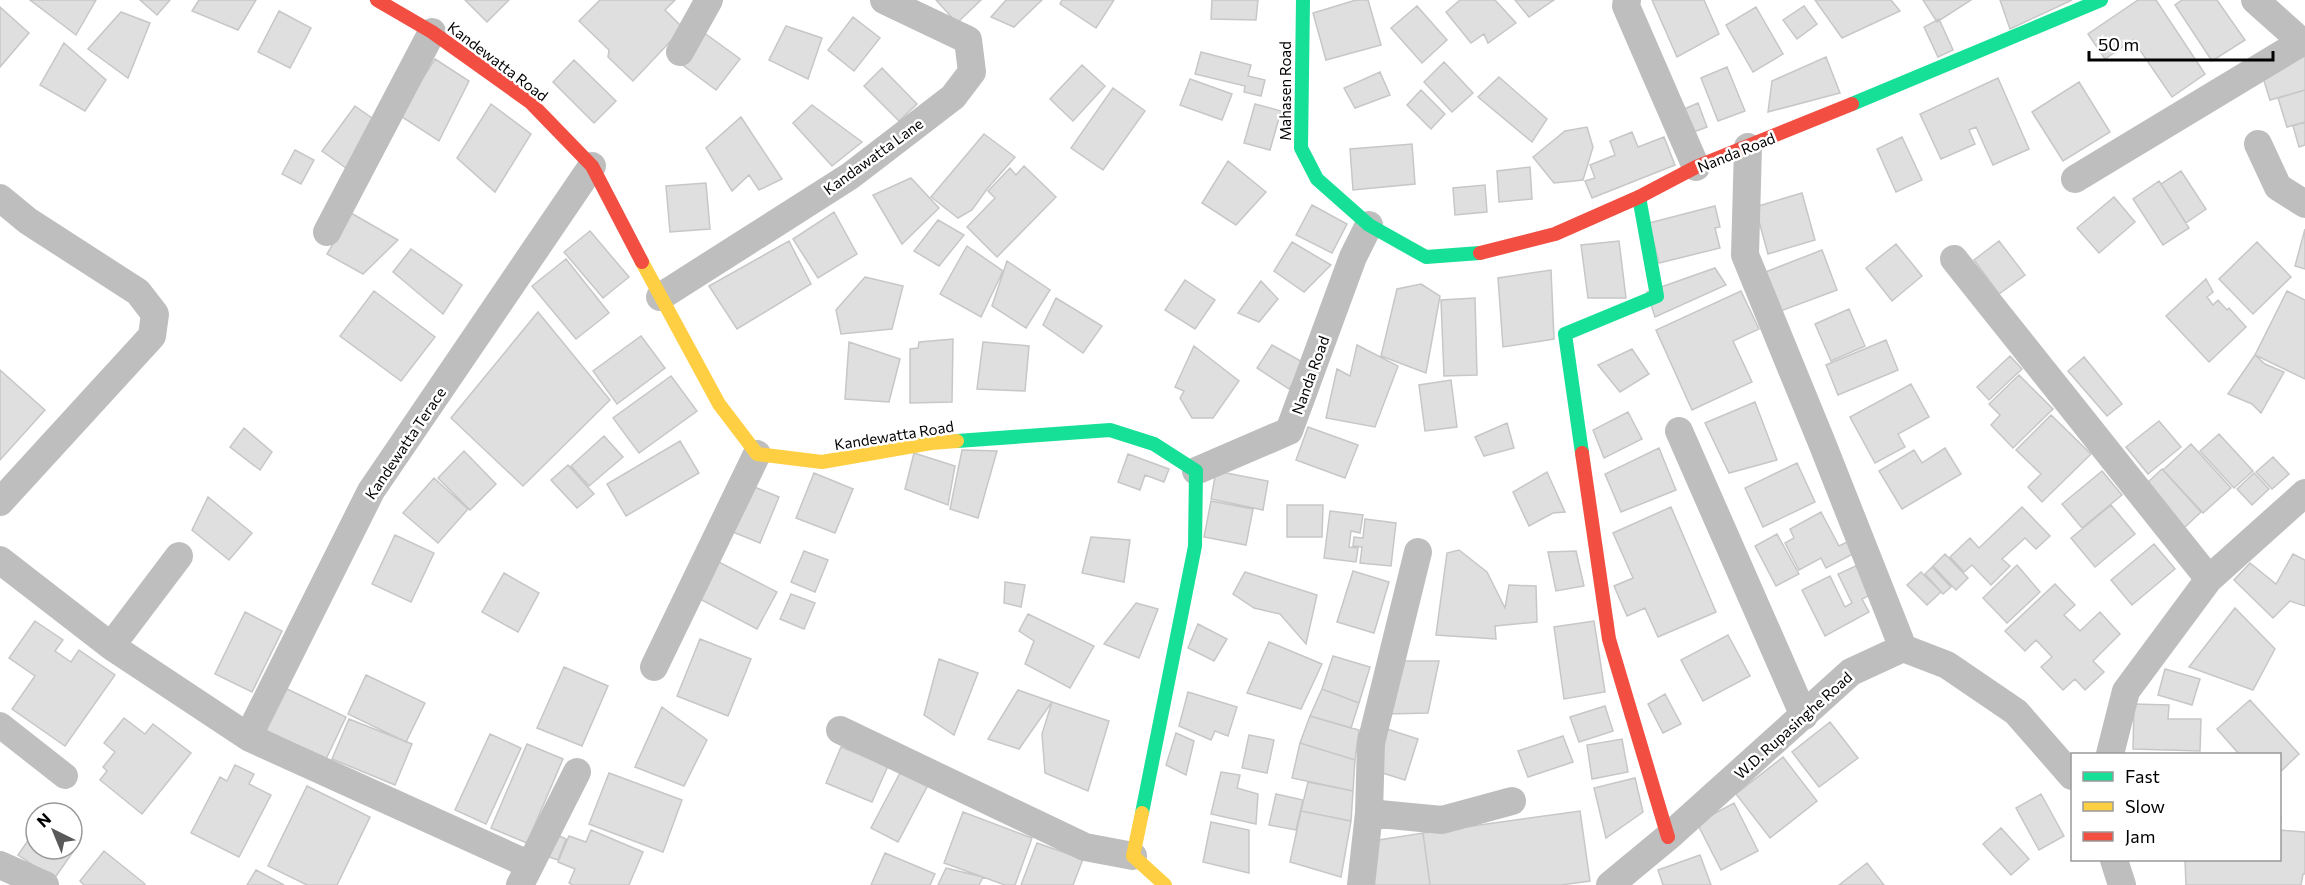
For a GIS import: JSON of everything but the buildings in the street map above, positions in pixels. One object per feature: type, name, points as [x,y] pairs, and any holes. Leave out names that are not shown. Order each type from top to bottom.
[{"type":"street","name":"Kandewatta Road","points":[[377,0],[432,32],[530,102],[592,166],[719,404],[757,454],[822,462],[931,443],[1110,430],[1154,444],[1196,471]]},
{"type":"street","points":[[680,52],[709,0]]},
{"type":"street","name":"Kandawatta Lane","points":[[660,297],[850,176],[953,97],[972,72],[968,40],[884,0]]},
{"type":"street","name":"Mahasen Road","points":[[1303,0],[1301,148],[1317,179]]},
{"type":"street","points":[[1627,0],[1626,6],[1696,167]]},
{"type":"street","name":"Nanda Road","points":[[1317,179],[1369,225],[1426,257],[1486,252],[1555,234],[1639,197],[1696,167],[2101,0]]},
{"type":"street","points":[[2075,179],[2303,42],[2255,0]]},
{"type":"street","points":[[327,232],[432,32]]},
{"type":"street","points":[[2258,144],[2278,188],[2305,204]]},
{"type":"street","points":[[1748,147],[1745,255],[1827,453],[1903,648],[1947,665],[2016,712],[2071,774]]},
{"type":"street","name":"Kandewatta Terace","points":[[250,738],[255,723],[371,490],[592,166]]},
{"type":"street","points":[[1639,197],[1657,296],[1564,334],[1609,639],[1668,837]]},
{"type":"street","points":[[0,198],[28,221],[138,292],[155,314],[152,336],[0,502]]},
{"type":"street","name":"Nanda Road","points":[[1196,471],[1289,431],[1353,257],[1369,225]]},
{"type":"street","points":[[1954,259],[2209,579]]},
{"type":"street","points":[[1679,431],[1804,716]]},
{"type":"street","points":[[654,667],[757,454]]},
{"type":"street","points":[[1133,856],[1195,546],[1196,471]]},
{"type":"street","points":[[2110,753],[2126,692],[2209,579],[2305,495]]},
{"type":"street","points":[[1361,885],[1369,813],[1371,743],[1419,552]]},
{"type":"street","points":[[111,646],[179,556]]},
{"type":"street","points":[[0,560],[111,646],[250,738],[525,875],[577,772]]},
{"type":"street","name":"W.D. Rupasinghe Road","points":[[1610,885],[1668,837],[1851,672],[1903,648]]},
{"type":"street","points":[[840,730],[1085,847],[1133,856],[1165,885]]},
{"type":"street","points":[[1369,813],[1442,820],[1512,801]]},
{"type":"street","points":[[2114,861],[2122,885]]},
{"type":"street","points":[[0,865],[45,885]]},
{"type":"waterway","points":[[0,725],[65,776]]},
{"type":"traffic: fast","points":[[1303,0],[1301,148],[1317,179],[1369,225],[1426,257],[1480,253]]},
{"type":"traffic: fast","points":[[1852,104],[2101,0]]},
{"type":"traffic: fast","points":[[1582,453],[1565,334],[1657,296],[1639,197]]},
{"type":"traffic: fast","points":[[957,441],[1110,430],[1154,444],[1196,471],[1195,546],[1142,813]]},
{"type":"traffic: slow","points":[[642,262],[719,404],[757,454],[822,462],[931,443],[957,441]]},
{"type":"traffic: slow","points":[[1142,813],[1133,856],[1165,885]]},
{"type":"traffic: jam","points":[[377,0],[432,32],[530,102],[592,166],[642,262]]},
{"type":"traffic: jam","points":[[1480,253],[1555,234],[1639,197],[1696,167],[1852,104]]},
{"type":"traffic: jam","points":[[1582,453],[1609,639],[1668,837]]}]
